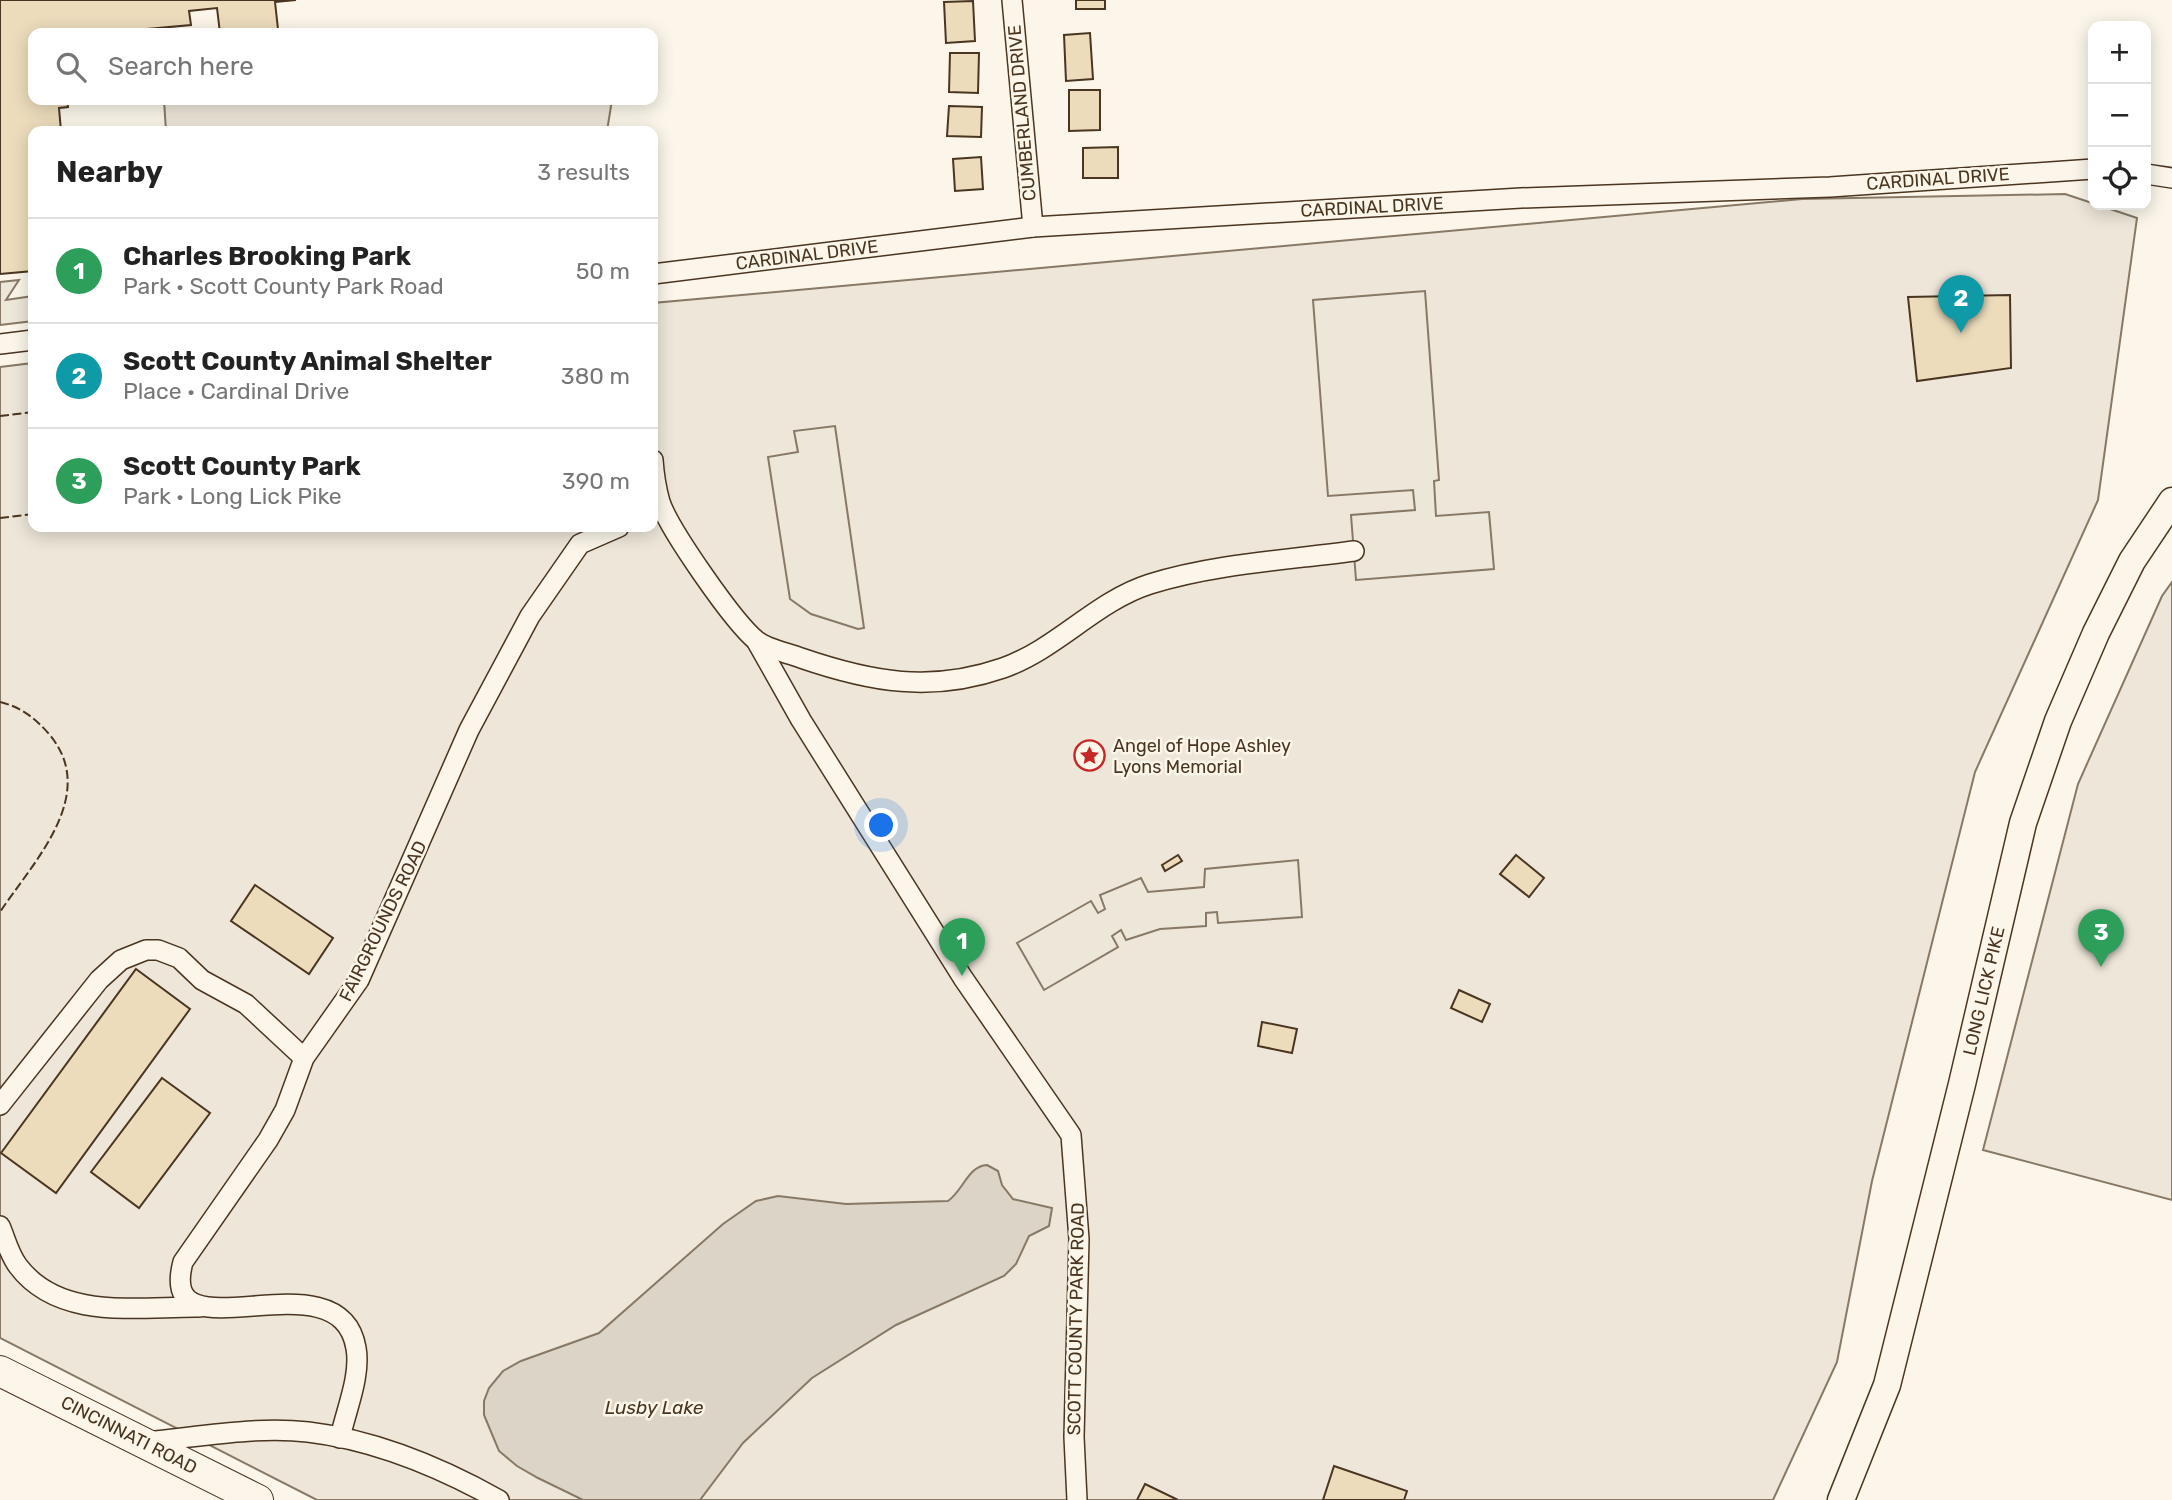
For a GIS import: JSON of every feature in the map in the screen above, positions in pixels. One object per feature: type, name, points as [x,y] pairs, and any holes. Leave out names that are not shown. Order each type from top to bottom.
[{"type":"main road","name":"LONG LICK PIKE","points":[[1841,1500],[1887,1385],[2023,823],[2058,721],[2096,633],[2132,561],[2172,500]]},
{"type":"main road","name":"CINCINNATI ROAD","points":[[0,1371],[258,1500]]},
{"type":"street","name":"CUMBERLAND DRIVE","points":[[1012,0],[1033,227]]},
{"type":"street","name":"CARDINAL DRIVE","points":[[658,273],[1033,227],[1521,198],[1830,187],[2088,170]]},
{"type":"street","points":[[2151,175],[2172,178]]},
{"type":"street","points":[[0,344],[28,341]]},
{"type":"street","name":"SCOTT COUNTY PARK ROAD","points":[[658,496],[669,522],[733,613],[757,642],[801,720],[957,968],[1071,1135],[1079,1239],[1074,1437],[1077,1500]]},
{"type":"street","name":"FAIRGROUNDS ROAD","points":[[201,1307],[187,1298],[182,1290],[180,1273],[183,1262],[278,1125],[304,1058],[359,980],[469,730],[530,616],[580,544],[608,532]]},
{"type":"street","points":[[757,642],[826,667],[870,679],[914,683],[957,680],[1021,661],[1059,640],[1120,598],[1147,585],[1192,575],[1354,551]]},
{"type":"street","points":[[0,1105],[99,980],[121,960],[146,950],[158,950],[179,958],[202,980],[246,1004],[304,1058]]},
{"type":"street","points":[[0,1227],[11,1253],[24,1273],[60,1296],[117,1308],[313,1304],[341,1320],[356,1347],[357,1362],[340,1438]]},
{"type":"street","points":[[143,1442],[257,1431],[306,1432],[340,1438],[408,1457],[499,1500]]},
{"type":"shaded area","points":[[164,105],[611,105],[608,126],[166,126]]},
{"type":"shaded area","points":[[2065,194],[2088,202],[2088,210],[2113,210],[2137,218],[2098,500],[1975,772],[1872,1181],[1837,1362],[1773,1500],[317,1500],[0,1338],[0,367],[28,364],[28,532],[658,532],[658,303],[1802,199]]},
{"type":"shaded area","points":[[19,280],[6,300],[28,297],[28,322],[0,325],[0,282]]},
{"type":"shaded area","points":[[1425,291],[1439,480],[1434,481],[1436,516],[1489,512],[1494,569],[1356,580],[1351,515],[1415,510],[1413,490],[1328,496],[1313,300]]},
{"type":"shaded area","points":[[835,426],[864,628],[858,629],[811,614],[790,599],[768,457],[798,452],[794,431]]},
{"type":"shaded area","points":[[2172,582],[2172,1200],[1983,1150],[2078,784],[2162,596]]},
{"type":"shaded area","points":[[1298,860],[1302,917],[1218,923],[1217,912],[1206,913],[1206,926],[1160,929],[1126,940],[1121,930],[1112,936],[1118,947],[1044,990],[1017,943],[1091,901],[1098,913],[1105,909],[1100,895],[1141,878],[1148,892],[1204,887],[1205,869]]},
{"type":"water","name":"Lusby Lake","points":[[987,1165],[998,1171],[1002,1185],[1013,1199],[1052,1208],[1049,1226],[1029,1236],[1016,1264],[1004,1276],[896,1325],[812,1378],[743,1443],[700,1500],[583,1500],[517,1466],[499,1451],[484,1415],[484,1401],[489,1388],[503,1371],[521,1361],[599,1333],[723,1224],[756,1201],[778,1196],[846,1204],[948,1201],[970,1174],[980,1166]]},
{"type":"building","points":[[0,0],[296,0],[275,2],[278,28],[219,28],[217,8],[189,11],[191,25],[159,28],[28,28],[28,105],[68,107],[59,108],[61,126],[28,126],[28,271],[0,274]]},
{"type":"building","points":[[1076,0],[1105,0],[1105,9],[1076,9]]},
{"type":"building","points":[[973,1],[975,41],[946,43],[944,2]]},
{"type":"building","points":[[1090,33],[1093,79],[1066,81],[1064,35]]},
{"type":"building","points":[[950,53],[979,53],[978,93],[949,92]]},
{"type":"building","points":[[1069,90],[1100,90],[1100,130],[1069,131]]},
{"type":"building","points":[[949,106],[982,107],[981,137],[947,136]]},
{"type":"building","points":[[1118,147],[1118,178],[1083,178],[1083,148]]},
{"type":"building","points":[[981,157],[983,189],[955,191],[953,159]]},
{"type":"building","points":[[2010,295],[2011,368],[1917,381],[1908,297]]},
{"type":"building","points":[[1178,855],[1182,861],[1165,871],[1162,865]]},
{"type":"building","points":[[1516,855],[1544,878],[1529,897],[1500,874]]},
{"type":"building","points":[[255,885],[333,938],[309,974],[231,921]]},
{"type":"building","points":[[136,969],[190,1009],[56,1193],[1,1153]]},
{"type":"building","points":[[1459,990],[1490,1004],[1482,1022],[1451,1008]]},
{"type":"building","points":[[1262,1022],[1297,1029],[1292,1053],[1258,1046]]},
{"type":"building","points":[[162,1078],[210,1113],[139,1208],[91,1172]]},
{"type":"building","points":[[1334,1466],[1407,1491],[1404,1500],[1323,1500]]},
{"type":"building","points":[[1145,1484],[1178,1500],[1137,1500]]},
{"type":"fence","points":[[0,416],[28,413]]},
{"type":"fence","points":[[0,518],[28,515]]},
{"type":"fence","points":[[0,702],[27,714],[49,734],[63,757],[68,780],[65,803],[56,826],[44,849],[0,912]]},
{"type":"place","name":"Scott County Animal Shelter","points":[[1961,333]]},
{"type":"place","name":"Angel of Hope Ashley Lyons Memorial","points":[[1090,756]]},
{"type":"place","name":"Scott County Park","points":[[2101,967]]},
{"type":"place","name":"Charles Brooking Park","points":[[962,976]]}]
